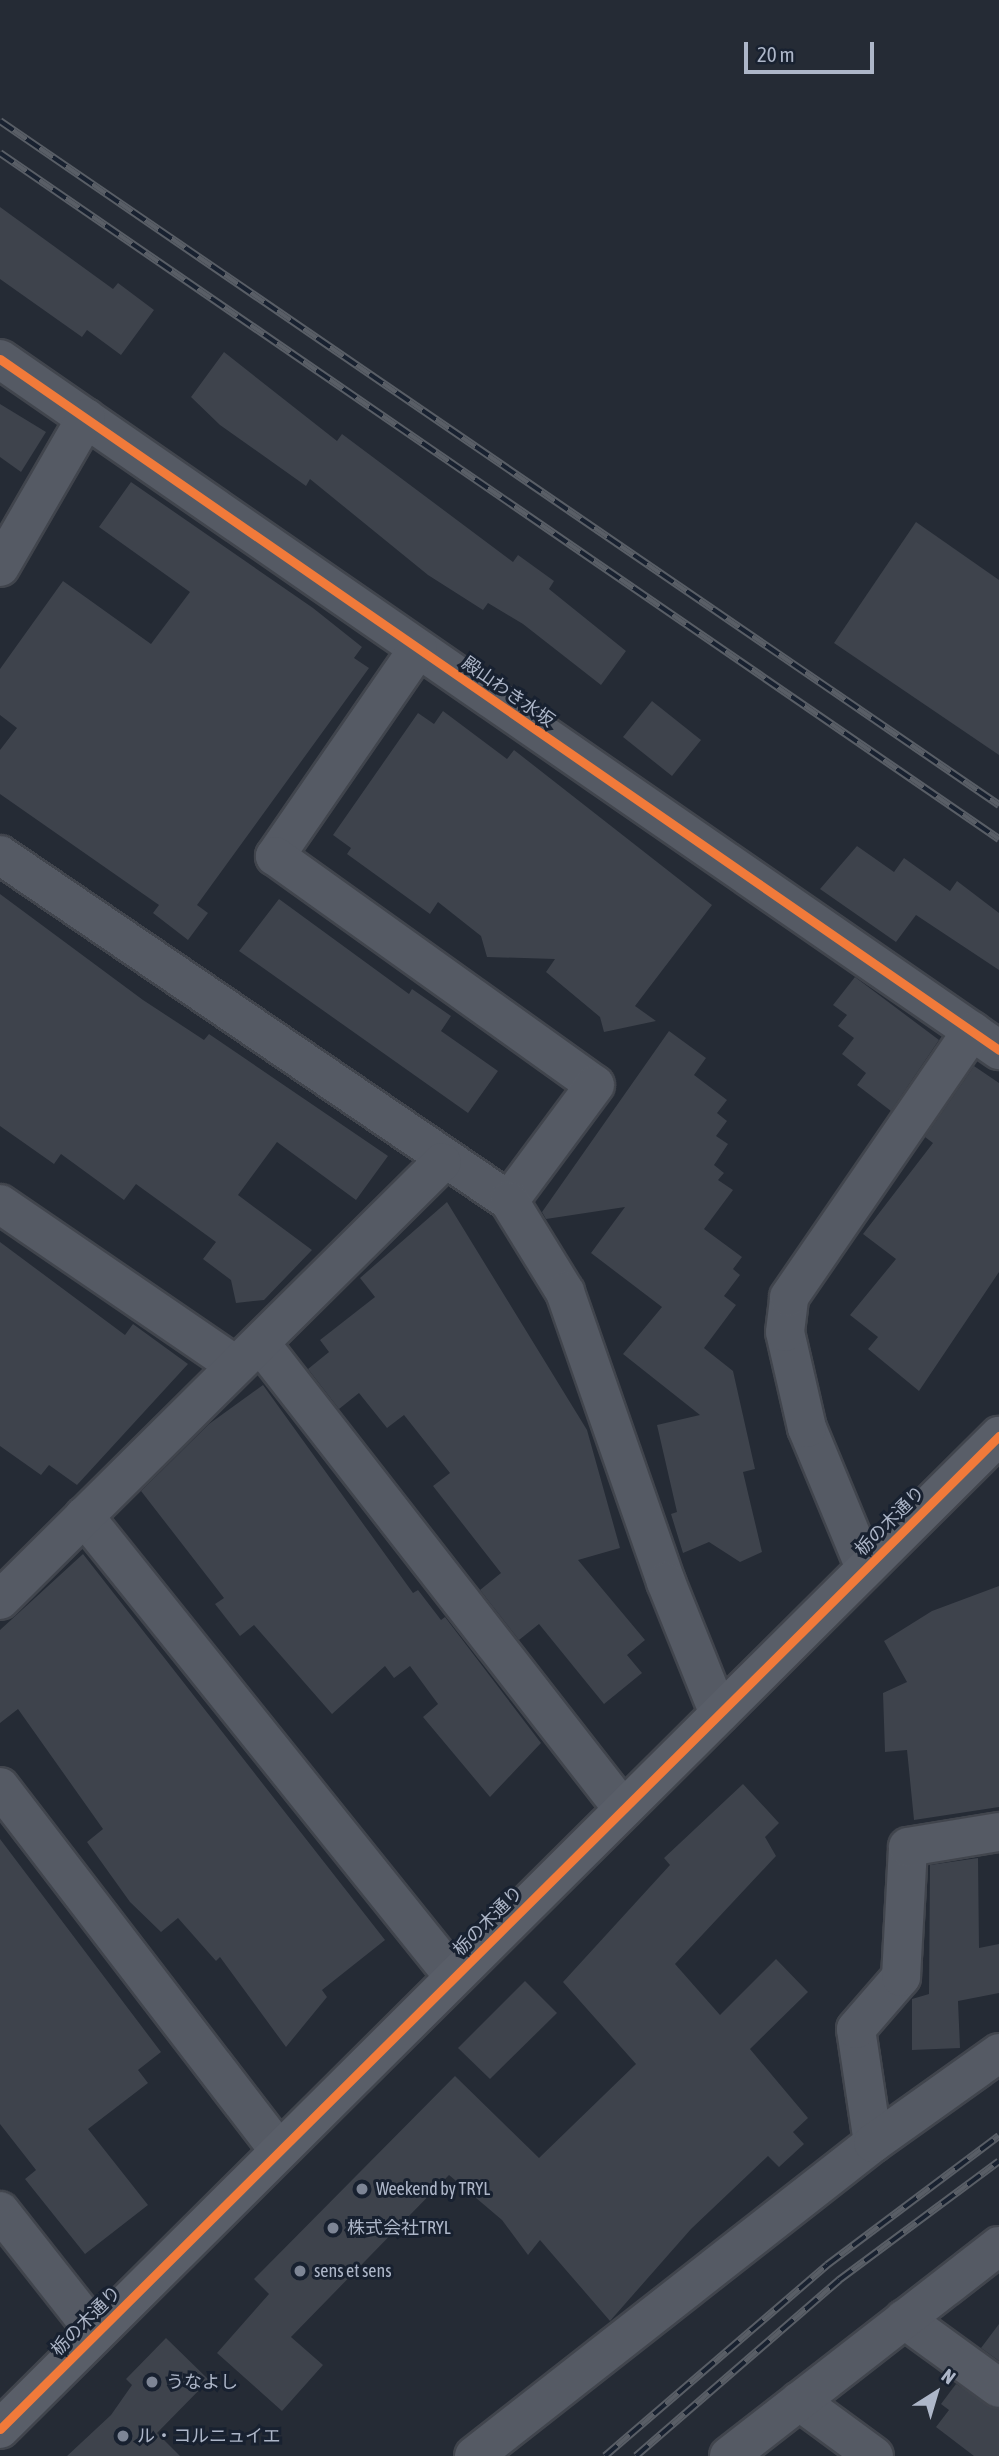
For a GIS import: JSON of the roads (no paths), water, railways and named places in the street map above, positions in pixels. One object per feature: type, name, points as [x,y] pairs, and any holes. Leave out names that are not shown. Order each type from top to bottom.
[{"type":"street","name":"殿山わき水坂","points":[[0,359],[985,1040]]},
{"type":"street","points":[[0,567],[86,418]]},
{"type":"street","points":[[418,649],[275,856],[595,1085],[509,1201]]},
{"type":"street","points":[[0,855],[442,1162],[509,1201],[565,1292],[666,1582],[719,1714]]},
{"type":"street","points":[[865,1568],[807,1428],[785,1332],[789,1297],[985,1040]]},
{"type":"street","points":[[0,1600],[442,1162]]},
{"type":"street","points":[[0,1204],[247,1354],[622,1809]]},
{"type":"street","name":"栃の木通り","points":[[0,2429],[999,1436]]},
{"type":"street","points":[[84,1516],[454,1977]]},
{"type":"street","points":[[0,1787],[279,2150]]},
{"type":"street","points":[[873,2143],[856,2029],[901,1977],[908,1847],[999,1832]]},
{"type":"street","points":[[474,2456],[873,2143],[999,2053]]},
{"type":"street","points":[[0,2211],[96,2333]]},
{"type":"street","points":[[729,2456],[999,2246]]},
{"type":"street","points":[[904,2319],[999,2388]]},
{"type":"street","points":[[799,2401],[874,2456]]},
{"type":"railway","points":[[0,121],[999,805]]},
{"type":"railway","points":[[0,153],[999,839]]},
{"type":"railway","points":[[605,2456],[827,2265],[999,2136]]},
{"type":"railway","points":[[636,2456],[839,2280],[999,2161]]},
{"type":"place","name":"Weekend by TRYL","points":[[362,2189]]},
{"type":"place","name":"株式会社TRYL","points":[[333,2228]]},
{"type":"place","name":"sens et sens","points":[[300,2271]]},
{"type":"place","name":"うなよし","points":[[152,2382]]},
{"type":"place","name":"ル・コルニュイエ","points":[[123,2436]]}]
